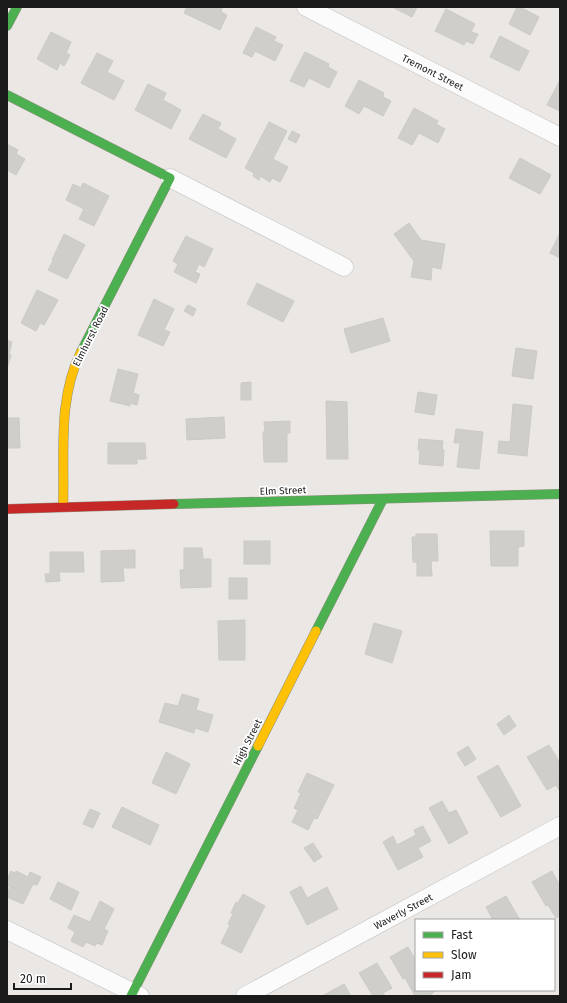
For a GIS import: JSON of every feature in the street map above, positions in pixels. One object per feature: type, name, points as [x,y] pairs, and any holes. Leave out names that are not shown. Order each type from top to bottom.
[{"type":"street","points":[[7,26],[17,7]]},
{"type":"street","name":"Tremont Street","points":[[306,7],[560,137]]},
{"type":"street","points":[[7,94],[344,267]]},
{"type":"street","name":"Elmhurst Road","points":[[63,507],[64,413],[70,377],[170,178]]},
{"type":"street","name":"Elm Street","points":[[7,509],[560,494]]},
{"type":"street","name":"High Street","points":[[135,995],[383,499]]},
{"type":"street","name":"Waverly Street","points":[[245,996],[560,826]]},
{"type":"street","points":[[7,930],[135,995]]},
{"type":"building","points":[[187,7],[219,7],[222,8],[221,12],[227,15],[220,30],[184,13]]},
{"type":"building","points":[[392,7],[417,7],[412,17]]},
{"type":"building","points":[[517,7],[520,7],[539,17],[530,35],[509,24]]},
{"type":"building","points":[[446,9],[475,24],[471,32],[478,34],[473,44],[466,41],[464,45],[435,31]]},
{"type":"building","points":[[256,27],[276,37],[274,41],[283,45],[275,61],[255,51],[252,57],[243,53]]},
{"type":"building","points":[[51,32],[71,42],[66,53],[70,55],[64,66],[60,63],[57,70],[37,59]]},
{"type":"building","points":[[500,36],[529,51],[519,71],[490,57]]},
{"type":"building","points":[[305,52],[329,64],[328,67],[337,72],[329,88],[309,78],[304,87],[290,81]]},
{"type":"building","points":[[97,53],[113,61],[107,72],[124,81],[114,100],[81,83]]},
{"type":"building","points":[[359,80],[384,93],[383,97],[391,101],[383,116],[364,106],[359,114],[345,106]]},
{"type":"building","points":[[560,80],[560,111],[547,105]]},
{"type":"building","points":[[148,84],[166,93],[163,100],[181,110],[171,129],[135,110]]},
{"type":"building","points":[[414,108],[438,121],[436,124],[445,129],[438,143],[419,133],[412,145],[398,138]]},
{"type":"building","points":[[203,114],[221,123],[218,129],[236,139],[226,158],[189,139]]},
{"type":"building","points":[[269,122],[287,131],[273,159],[288,167],[280,182],[272,178],[270,182],[260,176],[259,180],[253,176],[254,173],[245,168]]},
{"type":"building","points":[[292,131],[300,135],[296,143],[288,139]]},
{"type":"building","points":[[7,144],[18,150],[16,154],[25,159],[16,175],[7,170]]},
{"type":"building","points":[[520,158],[551,175],[540,194],[509,178]]},
{"type":"building","points":[[83,183],[109,196],[94,226],[79,219],[84,209],[66,200],[73,184],[81,188]]},
{"type":"building","points":[[409,223],[421,240],[445,244],[441,269],[432,267],[431,280],[411,277],[414,261],[394,234]]},
{"type":"building","points":[[560,233],[560,258],[550,253]]},
{"type":"building","points":[[64,234],[85,245],[67,279],[48,270]]},
{"type":"building","points":[[186,236],[213,249],[204,267],[199,264],[195,272],[200,274],[196,283],[174,272],[178,264],[173,261]]},
{"type":"building","points":[[257,283],[294,301],[283,322],[247,304]]},
{"type":"building","points":[[37,290],[58,300],[44,325],[40,323],[36,331],[21,323]]},
{"type":"building","points":[[154,299],[174,309],[164,330],[170,332],[163,346],[138,335]]},
{"type":"building","points":[[188,305],[196,309],[193,316],[184,311]]},
{"type":"building","points":[[383,318],[390,341],[351,353],[344,329]]},
{"type":"building","points":[[7,340],[12,342],[9,354],[11,355],[7,369]]},
{"type":"building","points":[[516,348],[537,351],[533,379],[512,376]]},
{"type":"building","points":[[118,369],[138,374],[133,393],[139,395],[137,405],[130,403],[130,406],[110,401]]},
{"type":"building","points":[[251,382],[251,400],[241,400],[241,383]]},
{"type":"building","points":[[418,392],[437,395],[434,415],[415,412]]},
{"type":"building","points":[[326,401],[347,402],[348,459],[327,459]]},
{"type":"building","points":[[513,404],[532,406],[527,456],[498,453],[499,441],[510,442]]},
{"type":"building","points":[[224,417],[225,438],[187,440],[186,419]]},
{"type":"building","points":[[7,418],[19,418],[20,448],[7,448]]},
{"type":"building","points":[[290,421],[290,433],[287,433],[287,462],[264,462],[264,422]]},
{"type":"building","points":[[456,429],[483,432],[479,469],[457,467],[460,443],[454,443]]},
{"type":"building","points":[[419,439],[443,441],[443,466],[419,464]]},
{"type":"building","points":[[108,443],[145,443],[146,459],[137,459],[137,464],[108,464]]},
{"type":"building","points":[[490,531],[524,531],[524,546],[518,547],[518,566],[491,566]]},
{"type":"building","points":[[416,534],[437,534],[438,561],[431,561],[432,576],[417,576],[417,562],[413,562],[412,537],[416,537]]},
{"type":"building","points":[[244,541],[270,541],[270,564],[244,564]]},
{"type":"building","points":[[184,548],[202,548],[203,559],[211,559],[211,587],[181,588],[180,570],[184,570]]},
{"type":"building","points":[[135,550],[135,568],[123,568],[124,581],[101,582],[101,551]]},
{"type":"building","points":[[50,552],[83,552],[84,572],[59,572],[60,581],[46,582],[45,574],[50,574]]},
{"type":"building","points":[[229,578],[247,578],[247,599],[229,599]]},
{"type":"building","points":[[245,620],[245,660],[219,660],[218,621]]},
{"type":"building","points":[[374,623],[402,631],[392,663],[365,654]]},
{"type":"building","points":[[182,694],[199,699],[196,710],[213,715],[208,732],[195,728],[194,733],[159,722],[165,703],[178,706]]},
{"type":"building","points":[[509,715],[516,726],[504,735],[497,724]]},
{"type":"building","points":[[549,745],[560,763],[559,790],[556,785],[547,790],[527,757]]},
{"type":"building","points":[[468,746],[476,759],[465,766],[457,753]]},
{"type":"building","points":[[166,752],[190,764],[176,794],[152,783]]},
{"type":"building","points":[[498,765],[521,806],[501,817],[477,777]]},
{"type":"building","points":[[307,773],[334,785],[317,819],[314,818],[308,830],[292,822],[298,810],[294,808],[301,793],[298,792]]},
{"type":"building","points":[[442,801],[449,813],[456,810],[468,833],[449,844],[429,808]]},
{"type":"building","points":[[122,807],[159,825],[150,845],[112,827]]},
{"type":"building","points":[[90,809],[100,813],[93,828],[83,824]]},
{"type":"building","points":[[423,826],[431,841],[418,848],[423,857],[398,870],[383,842],[393,836],[397,845],[416,835],[414,830]]},
{"type":"building","points":[[313,843],[322,857],[314,862],[304,848]]},
{"type":"building","points":[[11,871],[15,873],[16,871],[28,877],[30,872],[41,877],[37,885],[33,884],[23,904],[7,897],[10,887],[7,886],[7,879]]},
{"type":"building","points":[[552,871],[560,886],[560,916],[556,918],[548,905],[546,906],[532,882]]},
{"type":"building","points":[[58,882],[79,892],[71,910],[50,899]]},
{"type":"building","points":[[301,886],[307,898],[327,887],[338,909],[307,925],[290,892]]},
{"type":"building","points":[[243,894],[265,906],[241,953],[221,943],[230,925],[228,924],[233,914],[231,913],[236,902],[238,903]]},
{"type":"building","points":[[506,896],[519,919],[492,919],[486,907]]},
{"type":"building","points":[[100,901],[114,909],[104,929],[108,931],[102,945],[97,943],[95,946],[86,942],[83,947],[71,941],[75,932],[68,928],[74,915],[90,922]]},
{"type":"building","points":[[408,947],[415,959],[415,991],[434,992],[428,996],[415,996],[405,978],[403,979],[390,957]]},
{"type":"building","points":[[377,963],[392,988],[383,993],[385,996],[373,996],[359,973]]},
{"type":"building","points":[[344,984],[351,996],[324,996],[324,995]]},
{"type":"traffic: fast","points":[[7,26],[17,7]]},
{"type":"traffic: fast","points":[[7,95],[170,178],[81,352]]},
{"type":"traffic: fast","points":[[174,504],[560,494]]},
{"type":"traffic: fast","points":[[316,631],[383,499]]},
{"type":"traffic: fast","points":[[131,996],[258,746]]},
{"type":"traffic: slow","points":[[63,507],[65,408],[73,370],[81,352]]},
{"type":"traffic: slow","points":[[258,746],[316,631]]},
{"type":"traffic: jam","points":[[7,509],[174,504]]}]
